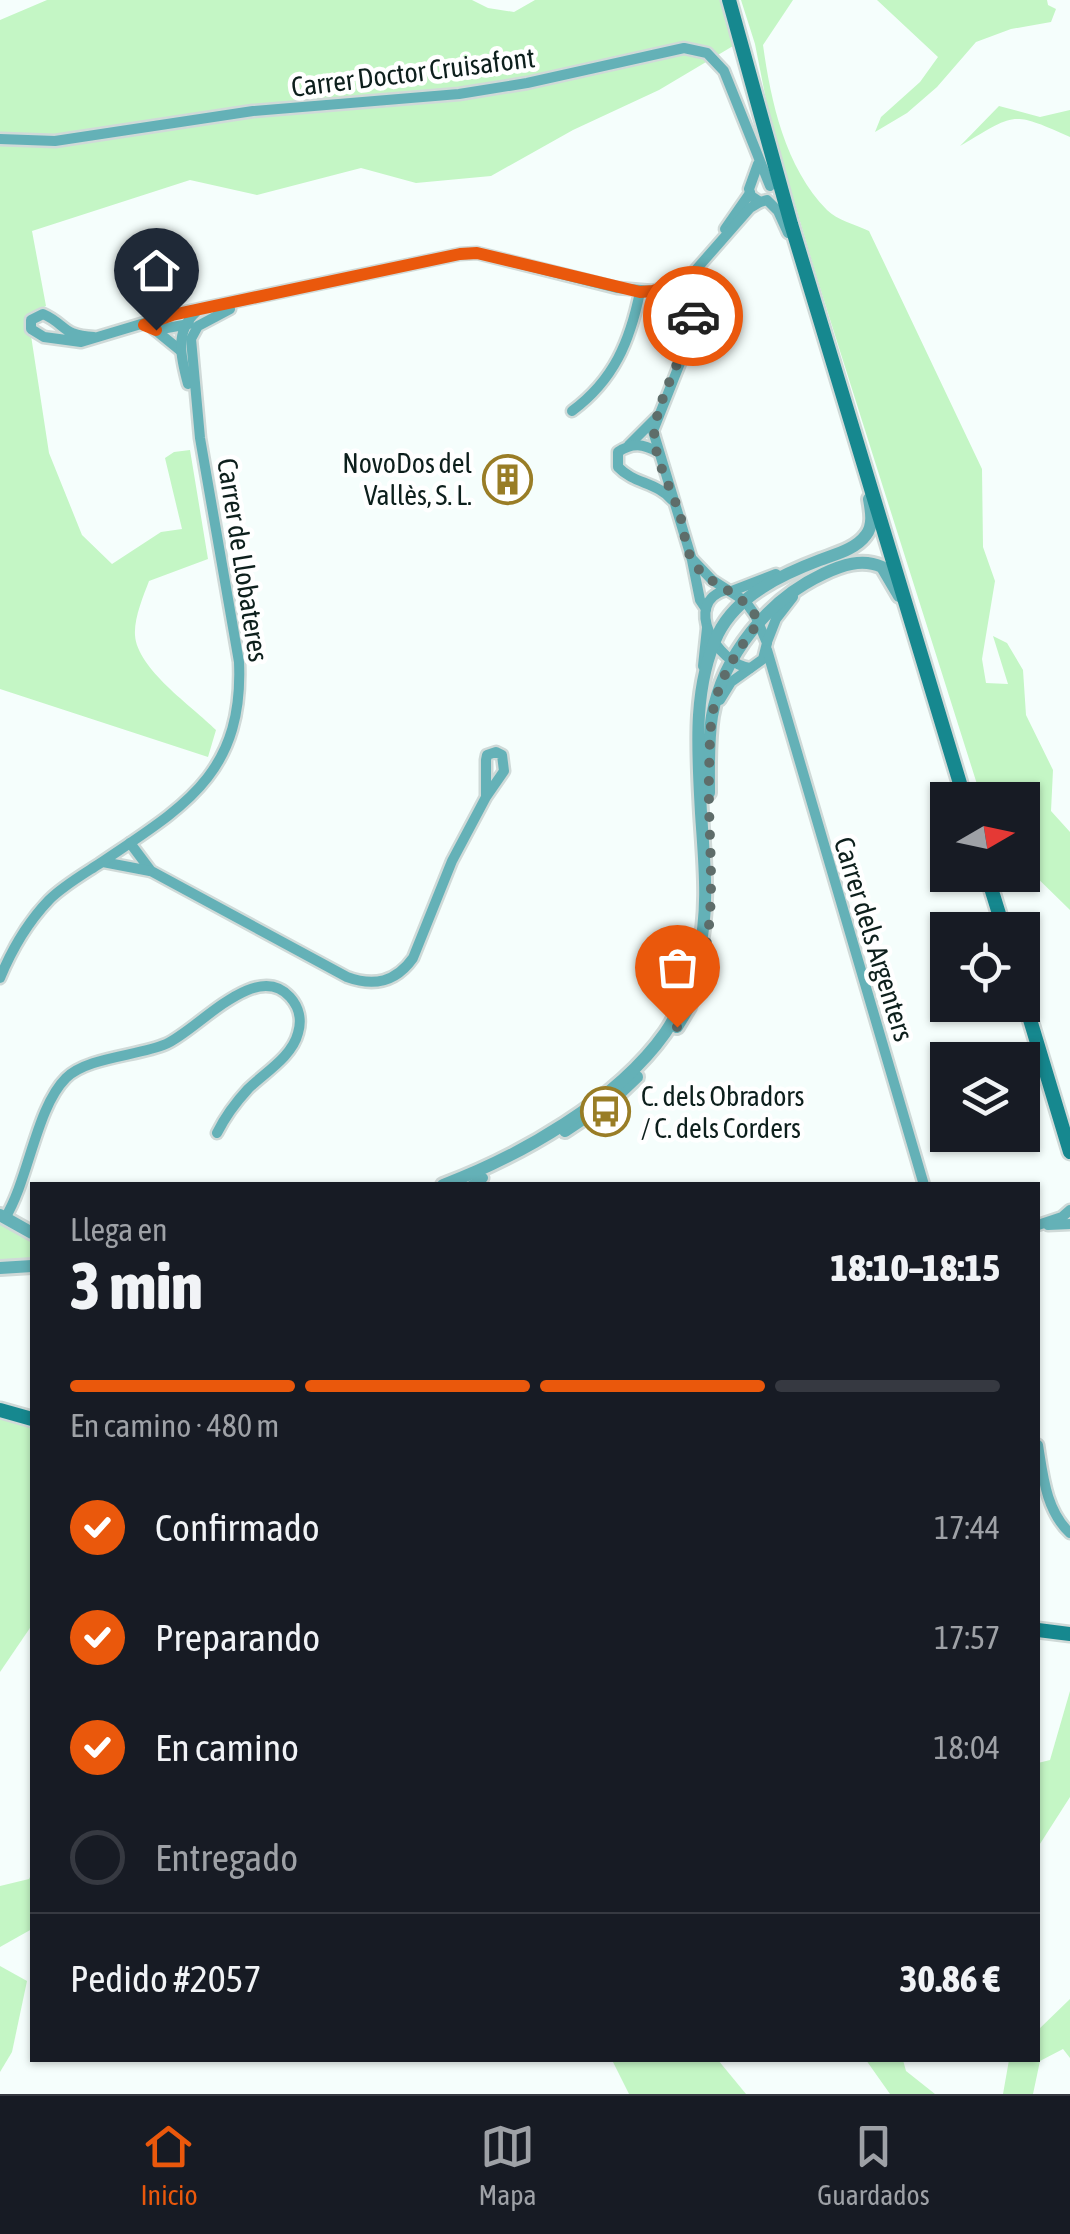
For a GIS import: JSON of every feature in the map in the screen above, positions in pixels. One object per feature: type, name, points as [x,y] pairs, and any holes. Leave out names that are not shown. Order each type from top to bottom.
[{"type":"main road","points":[[729,0],[812,294],[959,782]]},
{"type":"main road","points":[[1031,1022],[1070,1152]]},
{"type":"main road","points":[[0,1410],[30,1418]]},
{"type":"main road","points":[[1040,1630],[1070,1634]]},
{"type":"street","name":"Carrer Doctor Cruisafont","points":[[0,138],[55,141],[253,112],[459,94],[528,83],[684,48],[707,53],[724,71],[770,186]]},
{"type":"street","points":[[711,254],[751,188],[758,162]]},
{"type":"street","points":[[185,328],[197,312],[440,257],[477,253],[640,292],[653,291],[680,282],[696,270],[750,208],[763,201],[770,186],[762,180],[751,188]]},
{"type":"street","points":[[751,188],[778,211],[812,294]]},
{"type":"street","points":[[696,270],[688,343],[654,431],[700,600],[706,609]]},
{"type":"street","points":[[680,282],[688,288],[690,308]]},
{"type":"street","points":[[653,291],[676,298],[690,308]]},
{"type":"street","points":[[572,410],[590,397],[614,369],[631,334],[640,292]]},
{"type":"street","points":[[156,330],[198,326],[250,301]]},
{"type":"street","points":[[94,336],[62,330],[47,315],[37,314],[32,320],[31,329],[37,333],[69,342],[144,325],[185,328]]},
{"type":"street","points":[[144,325],[181,350]]},
{"type":"street","name":"Carrer de Llobateres","points":[[185,328],[181,350],[196,408]]},
{"type":"street","name":"Carrer de Llobateres","points":[[0,978],[18,939],[48,900],[174,814],[206,782],[231,733],[239,662],[185,328]]},
{"type":"street","points":[[657,417],[618,452],[618,467],[630,479],[658,487],[678,508]]},
{"type":"street","points":[[629,445],[646,446],[658,452]]},
{"type":"street","points":[[468,1182],[620,1084],[668,1029],[691,977],[702,932],[705,795],[715,705],[732,662],[759,622],[785,596],[846,558],[870,530],[866,471]]},
{"type":"street","points":[[468,1182],[522,1157],[616,1097],[647,1068],[680,1022],[706,956],[712,894],[699,726],[705,676],[706,609],[711,598],[780,572],[880,552],[888,545]]},
{"type":"street","points":[[846,558],[882,567],[910,616]]},
{"type":"street","name":"Carrer dels Argenters","points":[[692,560],[745,601],[759,622],[780,705],[923,1182]]},
{"type":"street","points":[[705,676],[714,643],[727,620],[745,601],[796,570]]},
{"type":"street","points":[[715,705],[730,682],[752,667],[767,647],[779,614],[806,582]]},
{"type":"street","points":[[707,628],[714,643],[732,662],[752,667]]},
{"type":"street","name":"Carrer dels Argenters","points":[[752,667],[767,676],[780,705]]},
{"type":"street","points":[[102,862],[151,871],[346,977],[380,983],[406,968],[412,958],[452,860],[486,797]]},
{"type":"street","points":[[130,843],[151,871]]},
{"type":"street","points":[[704,870],[712,894],[708,910],[704,910]]},
{"type":"street","points":[[522,1157],[526,1150],[620,1084],[680,1022],[691,990],[691,977],[706,956],[702,932]]},
{"type":"street","points":[[30,1232],[3,1216],[23,1180],[52,1098],[66,1078],[84,1068],[166,1044],[252,987],[275,987],[293,1001],[299,1013],[298,1034],[288,1052],[239,1099],[217,1133]]},
{"type":"street","points":[[1040,1225],[1070,1210]]},
{"type":"street","points":[[1040,1226],[1070,1224]]},
{"type":"street","points":[[0,1268],[30,1266]]},
{"type":"street","points":[[1040,1457],[1045,1487],[1058,1522],[1070,1533]]},
{"type":"green space","points":[[47,0],[472,0],[488,8],[514,12],[535,0],[720,0],[733,46],[659,90],[573,130],[491,176],[416,183],[361,168],[257,195],[190,180],[32,231],[46,306],[28,316],[49,453],[82,535],[112,564],[161,532],[182,529],[165,458],[190,450],[208,559],[149,581],[137,615],[135,635],[138,648],[155,674],[216,730],[208,757],[0,689],[0,20]]},
{"type":"green space","points":[[741,0],[793,0],[763,45],[770,89],[790,154],[827,210],[869,231],[982,469],[983,547],[995,581],[982,659],[986,683],[1008,684],[993,636],[1007,643],[1023,670],[1026,715],[1053,770],[1051,811],[1070,832],[1070,910],[1040,881],[1040,782],[976,782],[815,272],[770,120],[755,44]]},
{"type":"green space","points":[[877,0],[1047,0],[1056,9],[1051,22],[1011,29],[976,42],[937,87],[907,113],[875,132],[881,117],[920,82],[938,57]]},
{"type":"green space","points":[[999,106],[1040,117],[1070,110],[1070,137],[1013,119],[960,146]]},
{"type":"green space","points":[[0,1224],[30,1236],[30,1261],[0,1263]]},
{"type":"green space","points":[[0,1415],[30,1424],[30,1628],[0,1672]]},
{"type":"green space","points":[[1070,1691],[1070,1797],[1040,1844],[1040,1762],[1050,1760]]},
{"type":"green space","points":[[29,1879],[30,1930],[0,1947],[0,1886]]},
{"type":"green space","points":[[0,1966],[27,1981],[12,2052],[0,2072]]},
{"type":"green space","points":[[1070,1999],[1070,2058],[1063,2049],[1040,2061],[1040,2028]]},
{"type":"green space","points":[[613,2062],[720,2062],[746,2094],[629,2094]]},
{"type":"green space","points":[[867,2062],[904,2062],[906,2071],[935,2094],[890,2094]]},
{"type":"green space","points":[[1009,2062],[1040,2062],[1033,2094],[1003,2094]]},
{"type":"way so far","points":[[677,1027],[702,973],[710,932],[708,789],[712,716],[724,679],[759,622],[741,596],[712,580],[692,560],[658,452],[654,431],[657,417],[688,343],[693,316]]},
{"type":"place","name":"NovoDos del Vallès, S. L.","points":[[507,479]]},
{"type":"place","name":"C. dels Obradors / C. dels Corders","points":[[606,1112]]},
{"type":"route","points":[[156,330],[144,325],[172,315],[440,257],[477,253],[640,292],[680,282],[688,288],[695,308],[693,316]]}]
